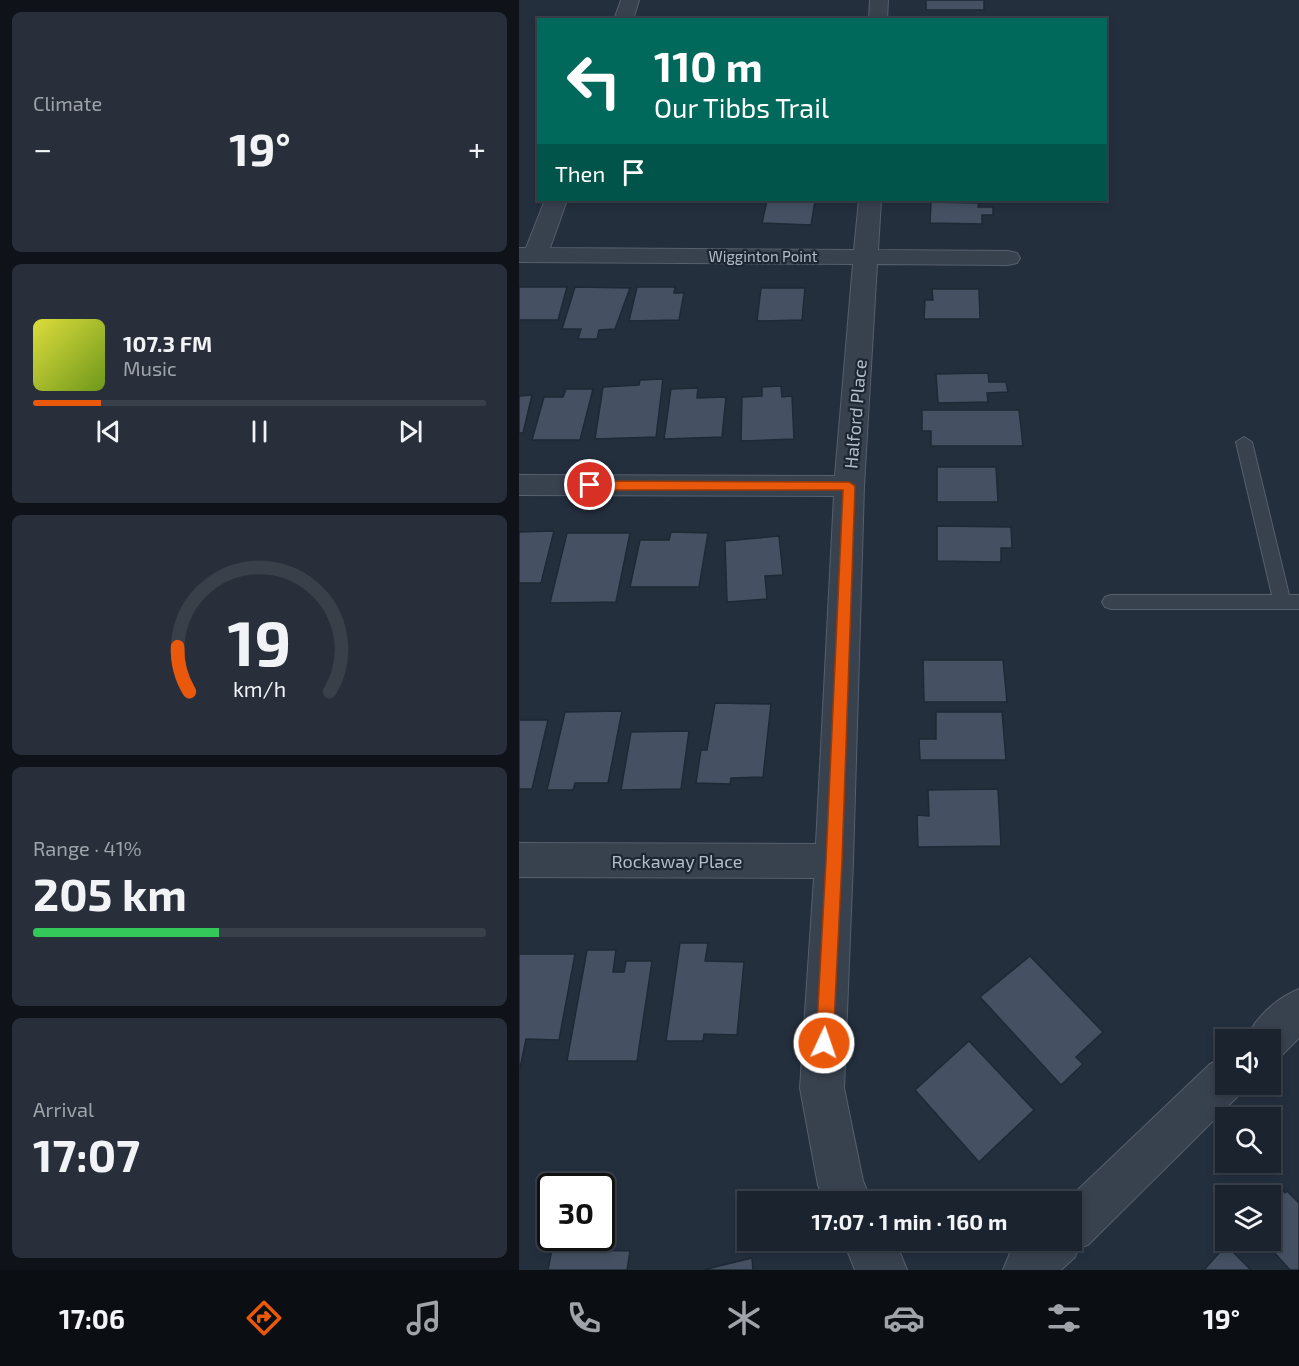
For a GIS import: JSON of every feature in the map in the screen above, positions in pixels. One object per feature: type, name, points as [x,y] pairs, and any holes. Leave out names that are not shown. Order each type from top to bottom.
[{"type":"street","points":[[624,18],[630,0]]},
{"type":"street","points":[[878,18],[879,0]]},
{"type":"street","points":[[527,255],[555,201]]},
{"type":"street","name":"Halford Place","points":[[844,1191],[822,1088],[834,861],[849,486],[870,201]]},
{"type":"street","name":"Wigginton Point","points":[[527,255],[1008,258]]},
{"type":"street","points":[[519,485],[849,486]]},
{"type":"street","name":"Rockaway Place","points":[[519,860],[834,861]]},
{"type":"street","points":[[1278,1029],[1299,1009]]},
{"type":"street","points":[[1082,1217],[1215,1089]]},
{"type":"street","points":[[871,1251],[883,1270]]},
{"type":"street","points":[[1027,1270],[1047,1251]]},
{"type":"lane","points":[[1111,602],[1291,602],[1244,442]]},
{"type":"building","points":[[926,0],[984,0],[984,10],[926,10]]},
{"type":"building","points":[[767,201],[815,201],[811,225],[762,223]]},
{"type":"building","points":[[931,202],[979,203],[978,207],[993,207],[993,215],[982,215],[982,224],[930,223]]},
{"type":"building","points":[[519,287],[567,287],[558,320],[519,320]]},
{"type":"building","points":[[575,287],[630,288],[615,329],[599,330],[597,339],[578,339],[581,329],[562,329]]},
{"type":"building","points":[[637,287],[675,287],[674,293],[684,293],[679,320],[629,321]]},
{"type":"building","points":[[761,288],[805,288],[802,320],[757,321]]},
{"type":"building","points":[[932,289],[979,289],[980,319],[924,319],[925,300],[933,300]]},
{"type":"building","points":[[988,373],[989,382],[1006,382],[1008,392],[987,393],[988,402],[938,403],[936,374]]},
{"type":"building","points":[[663,379],[656,437],[595,439],[603,387],[639,385],[640,380]]},
{"type":"building","points":[[781,386],[782,397],[792,396],[794,439],[741,441],[742,397],[762,396],[762,387]]},
{"type":"building","points":[[698,388],[697,398],[726,397],[722,437],[664,439],[671,389]]},
{"type":"building","points":[[566,389],[593,389],[580,440],[532,440],[544,397],[563,397]]},
{"type":"building","points":[[532,395],[523,433],[519,433],[519,396]]},
{"type":"building","points":[[922,410],[1019,410],[1023,446],[931,446],[931,431],[922,431]]},
{"type":"building","points":[[937,467],[996,467],[998,502],[937,502]]},
{"type":"building","points":[[937,526],[1011,527],[1012,548],[1001,548],[1001,562],[937,561]]},
{"type":"building","points":[[554,531],[541,583],[519,583],[519,532]]},
{"type":"building","points":[[671,532],[708,533],[699,587],[630,587],[640,540],[669,540]]},
{"type":"building","points":[[567,533],[630,533],[616,602],[550,603]]},
{"type":"building","points":[[779,536],[783,575],[765,576],[767,599],[727,602],[725,541]]},
{"type":"building","points":[[923,660],[1003,660],[1007,702],[924,702]]},
{"type":"building","points":[[715,703],[771,704],[763,777],[731,778],[730,784],[696,783],[701,750],[707,750]]},
{"type":"building","points":[[622,711],[608,783],[575,783],[573,790],[547,790],[565,712]]},
{"type":"building","points":[[936,712],[1002,712],[1006,760],[920,760],[919,739],[936,739]]},
{"type":"building","points":[[519,720],[548,720],[532,789],[519,789]]},
{"type":"building","points":[[689,731],[681,789],[621,790],[631,732]]},
{"type":"building","points":[[998,789],[1001,846],[918,847],[917,815],[929,816],[928,790]]},
{"type":"building","points":[[680,943],[708,943],[705,961],[744,962],[737,1035],[704,1034],[703,1041],[666,1041]]},
{"type":"building","points":[[587,950],[616,950],[613,972],[624,972],[626,961],[652,961],[637,1061],[567,1061]]},
{"type":"building","points":[[519,954],[575,954],[559,1040],[526,1039],[519,1073]]},
{"type":"building","points":[[1030,956],[1103,1032],[1076,1057],[1083,1064],[1061,1085],[980,997]]},
{"type":"building","points":[[969,1041],[1034,1110],[979,1162],[915,1090]]},
{"type":"building","points":[[1281,1188],[1299,1203],[1299,1270],[1290,1270],[1273,1251],[1281,1251]]},
{"type":"building","points":[[552,1251],[630,1251],[627,1270],[548,1270]]},
{"type":"building","points":[[1221,1251],[1232,1251],[1251,1270],[1204,1270]]},
{"type":"building","points":[[752,1258],[753,1270],[703,1270]]},
{"type":"route","points":[[590,485],[849,486],[834,861],[824,1043]]}]
